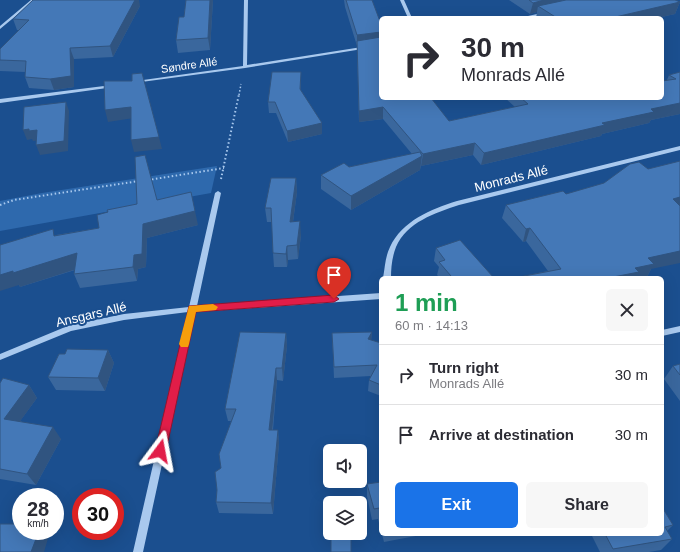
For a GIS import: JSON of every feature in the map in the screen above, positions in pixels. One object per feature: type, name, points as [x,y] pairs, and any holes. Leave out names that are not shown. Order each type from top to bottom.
[{"type":"street","points":[[0,28],[33,0]]},
{"type":"street","points":[[245,67],[246,0]]},
{"type":"street","points":[[402,0],[409,16]]},
{"type":"street","points":[[530,16],[549,12]]},
{"type":"street","name":"Søndre Allé","points":[[126,84],[379,45]]},
{"type":"street","points":[[0,101],[119,85]]},
{"type":"street","name":"Monrads Allé","points":[[387,276],[387,261],[395,241],[410,224],[432,211],[457,203],[680,148]]},
{"type":"street","points":[[138,552],[218,193]]},
{"type":"street","points":[[192,309],[379,296]]},
{"type":"street","name":"Ansgars Allé","points":[[0,357],[70,328],[124,317],[192,309]]},
{"type":"street","points":[[664,333],[680,329]]},
{"type":"path","points":[[218,193],[245,67]]},
{"type":"path","points":[[0,204],[14,200],[224,168]]},
{"type":"shaded area","points":[[217,166],[211,193],[0,231],[0,201],[42,193]]},
{"type":"building","points":[[33,0],[135,0],[110,46],[70,48],[71,76],[50,79],[25,77],[26,61],[0,60],[0,49],[29,20],[13,19]]},
{"type":"building","points":[[186,0],[210,0],[208,38],[176,40],[179,17],[184,17]]},
{"type":"building","points":[[346,0],[372,0],[379,19],[379,32],[357,35]]},
{"type":"building","points":[[529,0],[544,0],[533,3]]},
{"type":"building","points":[[566,0],[675,0],[680,2],[620,16],[554,16],[538,6]]},
{"type":"building","points":[[379,37],[379,100],[433,100],[449,121],[528,104],[523,100],[664,100],[664,81],[676,79],[669,75],[680,72],[680,103],[651,109],[654,112],[602,123],[605,125],[484,153],[475,143],[423,154],[383,107],[359,111],[357,41]]},
{"type":"building","points":[[272,72],[301,72],[300,89],[322,123],[287,131],[275,102],[268,102]]},
{"type":"building","points":[[142,73],[159,137],[131,140],[131,107],[105,110],[104,81],[132,81],[132,74]]},
{"type":"building","points":[[66,102],[64,141],[36,145],[37,130],[23,130],[24,107]]},
{"type":"building","points":[[420,152],[422,156],[351,196],[321,175],[344,163],[349,167]]},
{"type":"building","points":[[145,155],[157,200],[191,192],[195,211],[143,224],[142,254],[134,255],[133,267],[74,274],[77,253],[13,273],[13,271],[0,275],[0,245],[53,229],[54,236],[99,228],[97,215],[108,212],[107,210],[137,204],[135,157]]},
{"type":"building","points":[[680,161],[680,197],[673,199],[680,206],[680,251],[648,258],[654,264],[635,268],[639,272],[618,276],[524,276],[561,269],[530,228],[526,229],[506,205],[563,191],[566,194],[604,183],[630,164],[639,162],[648,169]]},
{"type":"building","points":[[271,178],[296,178],[290,222],[300,221],[297,245],[287,246],[286,254],[273,253],[271,208],[265,208]]},
{"type":"building","points":[[460,240],[492,276],[451,276],[439,262],[445,260],[436,248]]},
{"type":"building","points":[[240,332],[286,333],[282,368],[276,368],[269,430],[278,430],[271,503],[216,502],[217,490],[215,472],[221,468],[219,454],[236,409],[225,409]]},
{"type":"building","points":[[372,332],[368,339],[379,342],[379,384],[369,380],[377,365],[334,367],[332,333]]},
{"type":"building","points":[[67,349],[108,350],[98,378],[48,377],[59,354],[65,354]]},
{"type":"building","points":[[680,364],[680,375],[673,366]]},
{"type":"building","points":[[3,378],[29,385],[4,419],[53,427],[27,474],[0,469],[0,383]]},
{"type":"building","points":[[379,482],[379,508],[374,509],[367,484]]},
{"type":"building","points":[[664,510],[673,525],[665,527],[672,539],[613,549],[606,536],[664,536]]},
{"type":"building","points":[[0,524],[12,524],[12,540],[36,540],[31,552],[0,552]]},
{"type":"building","points":[[331,540],[351,540],[351,552],[331,552]]},
{"type":"slow traffic","points":[[184,344],[192,309],[213,307]]},
{"type":"route","points":[[160,451],[192,309],[334,299]]}]
